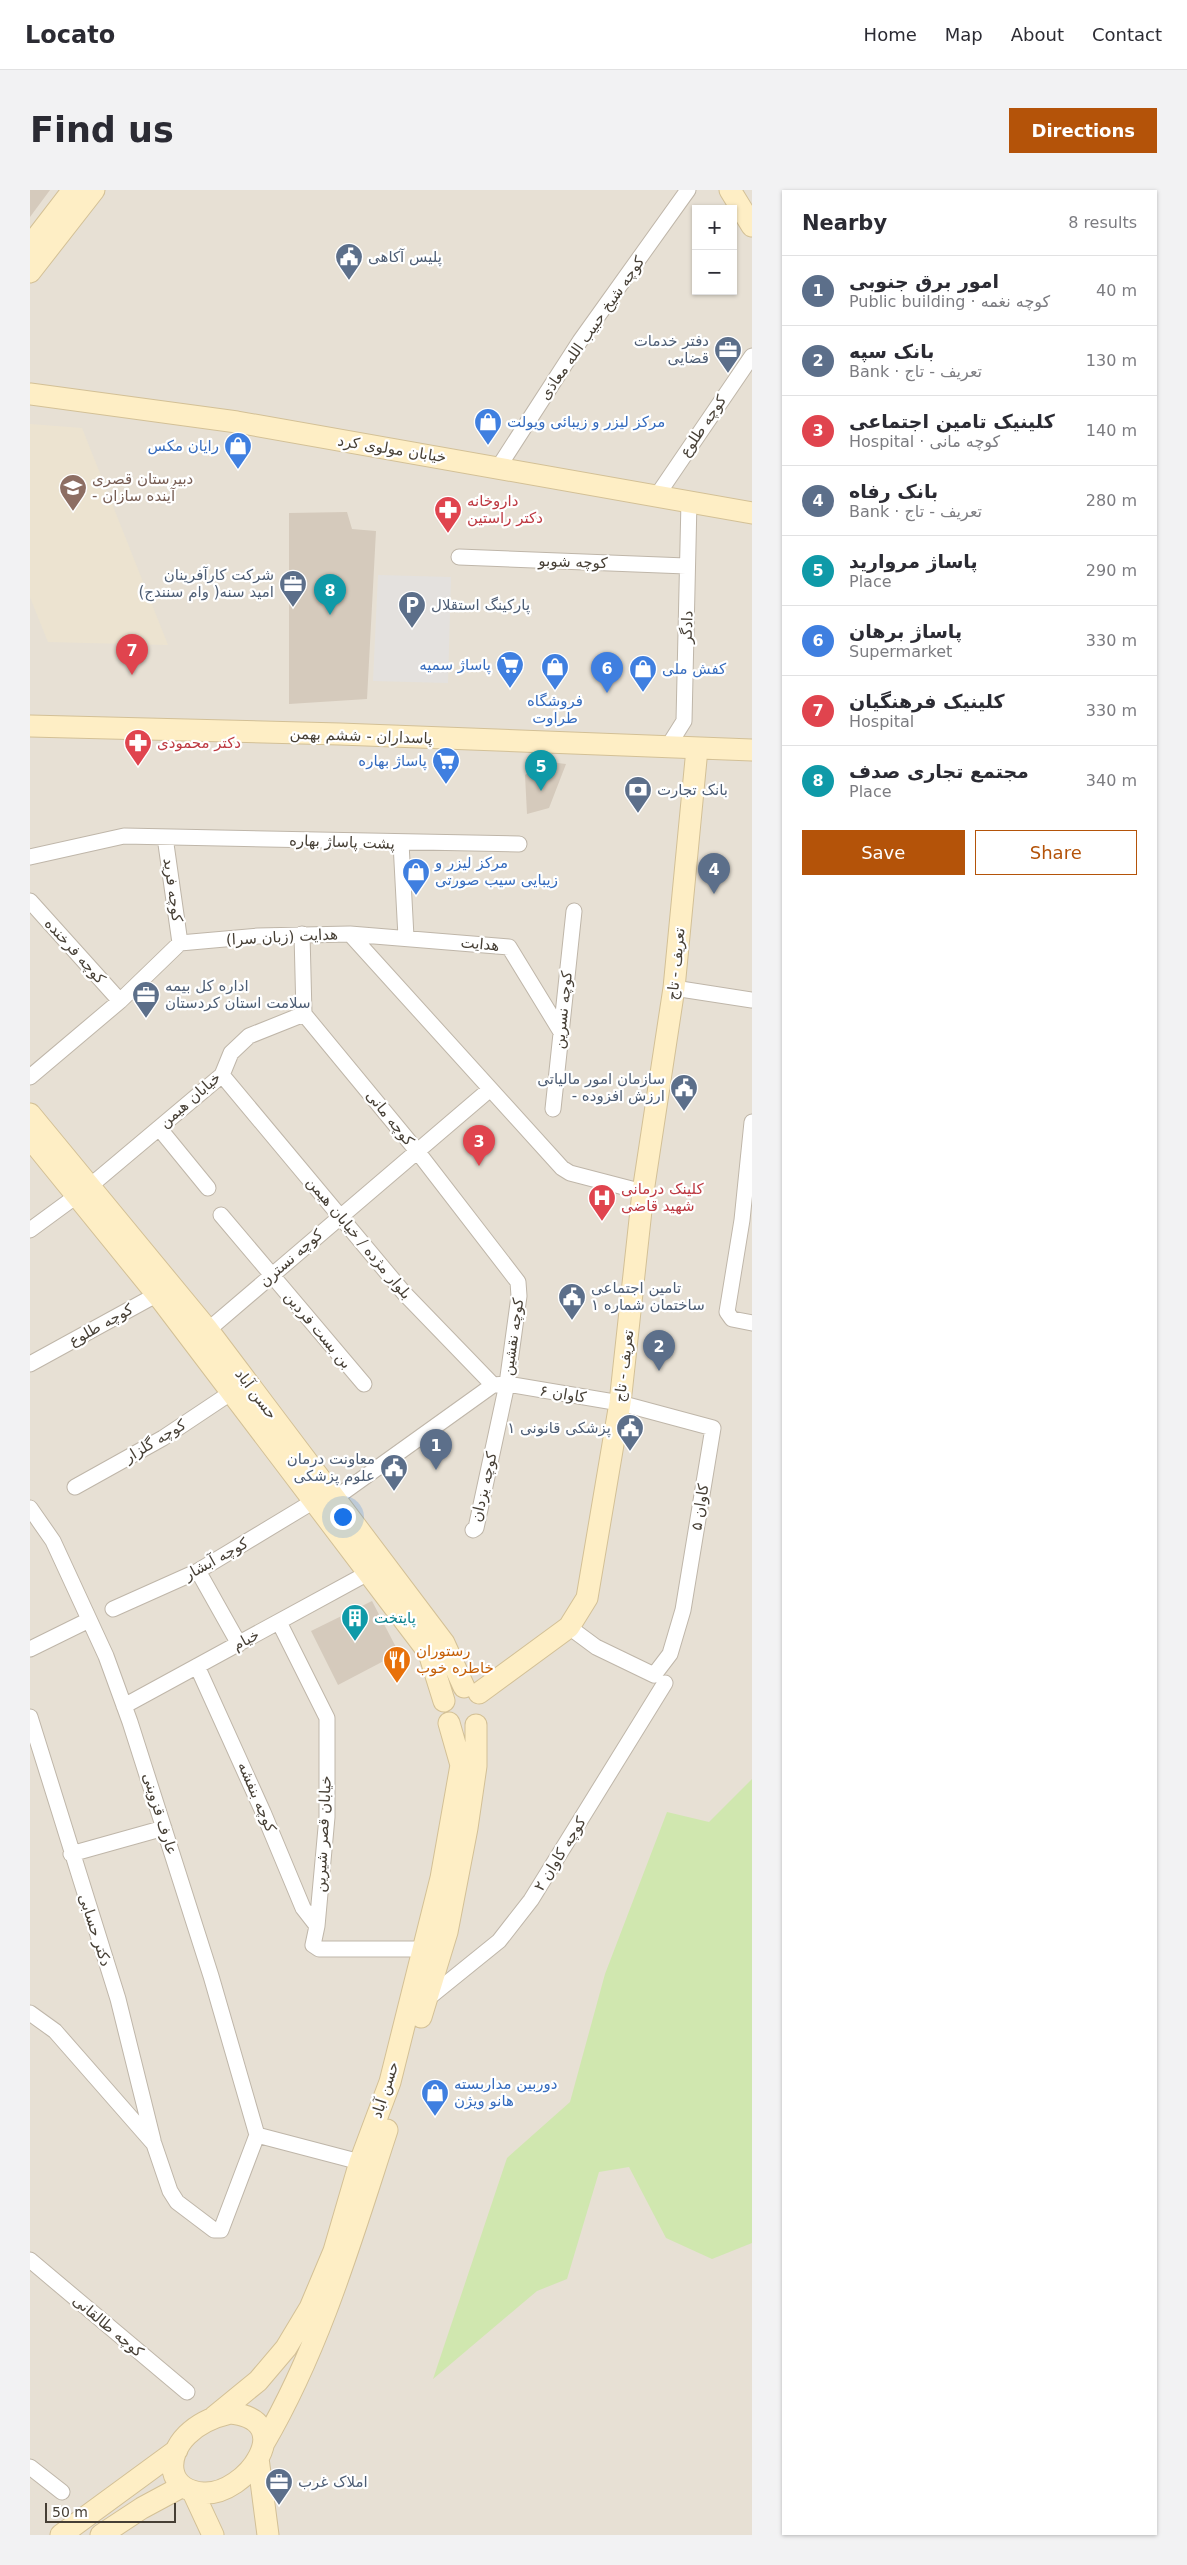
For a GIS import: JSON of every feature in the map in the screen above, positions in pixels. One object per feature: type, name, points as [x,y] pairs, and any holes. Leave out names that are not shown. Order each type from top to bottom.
[{"type":"street","points":[[30,246],[73,190]]},
{"type":"street","points":[[30,272],[94,190]]},
{"type":"street","name":"کوچه شیخ حبیب الله معاذی","points":[[498,468],[580,341],[688,190]]},
{"type":"street","points":[[730,190],[752,226]]},
{"type":"street","name":"کوچه طلوع","points":[[656,497],[752,356]]},
{"type":"street","name":"خیابان مولوی کرد","points":[[30,394],[237,422],[752,513]]},
{"type":"street","name":"دادگر","points":[[667,748],[684,721],[686,566],[689,502]]},
{"type":"street","name":"کوچه شوبو","points":[[458,557],[686,566]]},
{"type":"street","name":"پاسداران - ششم بهمن","points":[[30,726],[340,734],[752,750]]},
{"type":"street","name":"تعریف - تاج","points":[[471,1690],[568,1627],[587,1598],[620,1403],[643,1192],[674,988],[697,749]]},
{"type":"street","name":"پشت پاساژ بهاره","points":[[30,857],[124,836],[519,844]]},
{"type":"street","name":"کوچه فرید","points":[[165,837],[180,943]]},
{"type":"street","points":[[401,843],[406,937]]},
{"type":"street","name":"کوچه فرخنده","points":[[30,901],[120,1001]]},
{"type":"street","name":"کوچه نسرین","points":[[553,1109],[574,911]]},
{"type":"street","points":[[302,934],[304,1014]]},
{"type":"street","name":"هدایت (زبان سرا)","points":[[180,943],[302,934],[350,934],[430,1020],[489,1090],[562,1168],[570,1173],[643,1192]]},
{"type":"street","name":"هدایت","points":[[350,934],[509,946],[561,1032]]},
{"type":"street","points":[[30,1077],[120,1001],[180,943]]},
{"type":"street","points":[[674,988],[752,1000]]},
{"type":"street","name":"خیابان هیمن","points":[[30,1230],[83,1191],[222,1075],[232,1053],[249,1036],[304,1014]]},
{"type":"street","name":"کوچه مانی","points":[[304,1014],[417,1151],[518,1282],[519,1289]]},
{"type":"street","name":"بلوار مژده / خیابان هیمن","points":[[222,1075],[404,1293],[500,1385]]},
{"type":"street","name":"کوچه نسترن","points":[[208,1330],[489,1090]]},
{"type":"street","name":"حسن آباد","points":[[30,1114],[83,1191],[165,1290],[232,1392],[323,1503],[444,1643],[471,1690]]},
{"type":"street","points":[[752,1122],[742,1220],[727,1312],[732,1319],[752,1323]]},
{"type":"street","points":[[159,1128],[208,1188]]},
{"type":"street","name":"حسن آباد","points":[[30,1138],[83,1191]]},
{"type":"street","name":"بن بست فردین","points":[[221,1215],[364,1384]]},
{"type":"street","name":"کوچه نقشین","points":[[500,1385],[519,1289]]},
{"type":"street","name":"کوچه طلوع","points":[[30,1364],[165,1290]]},
{"type":"street","name":"حسن آباد","points":[[165,1290],[208,1330],[368,1573],[429,1653],[444,1702]]},
{"type":"street","name":"کاوان ۶","points":[[500,1385],[620,1403]]},
{"type":"street","name":"کوچه آبشار","points":[[113,1609],[198,1571],[323,1503],[500,1385]]},
{"type":"street","name":"کوچه یزدان","points":[[473,1530],[476,1528],[500,1385]]},
{"type":"street","name":"کوچه گلزار","points":[[76,1487],[163,1438],[232,1392]]},
{"type":"street","name":"کاوان ۵","points":[[620,1403],[713,1428],[683,1610],[670,1654],[659,1679]]},
{"type":"street","name":"عارف قزوینی","points":[[30,1508],[53,1541],[106,1656],[164,1828],[257,2135]]},
{"type":"street","points":[[198,1571],[239,1644]]},
{"type":"street","name":"خیام","points":[[124,1706],[368,1573]]},
{"type":"street","points":[[30,1648],[89,1620]]},
{"type":"street","name":"خیابان قصر شیرین","points":[[279,1622],[327,1718],[327,1816],[317,1926],[312,1941],[319,1949],[423,1949]]},
{"type":"street","points":[[568,1627],[596,1647],[659,1679]]},
{"type":"street","name":"کوچه بنفشه","points":[[198,1666],[264,1812],[304,1908],[317,1926]]},
{"type":"street","name":"کوچه کاوان ۲","points":[[426,2000],[499,1942],[531,1900],[659,1679]]},
{"type":"street","points":[[471,1690],[485,1706],[481,1720],[476,1725],[467,1729],[457,1728],[449,1723],[443,1709],[444,1702],[451,1691],[471,1690]]},
{"type":"street","name":"دکتر حسابی","points":[[30,1717],[71,1854],[118,1999],[154,2144],[170,2191],[177,2202],[218,2231],[221,2230],[257,2135]]},
{"type":"street","name":"حسن آباد","points":[[214,2417],[258,2381],[286,2348],[310,2308],[334,2251],[360,2162],[390,2082],[441,1878],[462,1765],[449,1723]]},
{"type":"street","name":"حسن آباد","points":[[261,2450],[288,2402],[338,2280],[447,1932],[467,1828],[476,1766],[476,1725]]},
{"type":"street","points":[[71,1854],[164,1828]]},
{"type":"street","points":[[30,2013],[55,2031],[154,2144]]},
{"type":"street","points":[[257,2135],[360,2162]]},
{"type":"street","name":"کوچه طالقانی","points":[[30,2260],[187,2392]]},
{"type":"street","points":[[213,2535],[187,2490],[174,2477],[173,2464],[177,2450],[186,2436],[214,2417],[230,2413],[244,2415],[256,2420],[263,2430],[261,2450],[268,2535]]},
{"type":"street","points":[[61,2535],[177,2450]]},
{"type":"street","points":[[102,2535],[142,2508],[187,2490],[206,2493],[223,2490],[251,2470],[261,2450]]},
{"type":"street","points":[[30,2467],[62,2492]]},
{"type":"shaded area","points":[[30,190],[752,190],[752,2535],[30,2535]]},
{"type":"shaded area","name":"دبیرستان قصری - آینده سازان","points":[[30,424],[82,428],[168,645],[48,642],[30,597]]},
{"type":"shaded area","name":"پارکینگ استقلال","points":[[378,575],[451,577],[448,683],[373,681]]},
{"type":"green space","points":[[752,1779],[752,2243],[712,2259],[666,2238],[629,2167],[599,2172],[567,2279],[537,2291],[433,2379],[507,2158],[570,2102],[605,1974],[667,1812],[709,1822]]},
{"type":"building","points":[[30,190],[50,190],[30,217]]},
{"type":"building","points":[[347,512],[352,529],[376,531],[367,699],[289,704],[289,513]]},
{"type":"building","points":[[541,761],[566,764],[549,808],[527,814],[525,775]]},
{"type":"building","name":"پایتخت","points":[[372,1601],[399,1653],[338,1685],[311,1631]]},
{"type":"place","name":"پلیس آکاهی","points":[[349,281]]},
{"type":"place","name":"دفتر خدمات قضایی","points":[[728,374]]},
{"type":"place","name":"مرکز لیزر و زیبائی ویولت","points":[[488,446]]},
{"type":"place","name":"رایان مکس","points":[[238,470]]},
{"type":"place","name":"دبیرستان قصری - آینده سازان","points":[[73,512]]},
{"type":"place","name":"داروخانه دکتر راستین","points":[[448,534]]},
{"type":"place","name":"شرکت کارآفرینان امید سنه( وام سنندج)","points":[[293,608]]},
{"type":"place","name":"مجتمع تجاری صدف","points":[[330,615]]},
{"type":"place","name":"پارکینگ استقلال","points":[[412,629]]},
{"type":"place","name":"کلینیک فرهنگیان","points":[[132,675]]},
{"type":"place","name":"پاساژ سمیه","points":[[510,689]]},
{"type":"place","name":"فروشگاه طراوت","points":[[555,691]]},
{"type":"place","name":"پاساژ برهان","points":[[607,693]]},
{"type":"place","name":"کفش ملی","points":[[643,693]]},
{"type":"place","name":"دکتر محمودی","points":[[138,767]]},
{"type":"place","name":"پاساژ بهاره","points":[[446,785]]},
{"type":"place","name":"پاساژ مروارید","points":[[541,791]]},
{"type":"place","name":"بانک تجارت","points":[[638,814]]},
{"type":"place","name":"بانک رفاه","points":[[714,894]]},
{"type":"place","name":"مرکز لیزر و زیبایی سیب صورتی","points":[[416,896]]},
{"type":"place","name":"اداره کل بیمه سلامت استان کردستان","points":[[146,1019]]},
{"type":"place","name":"سازمان امور مالیاتی - ارزش افزوده","points":[[684,1112]]},
{"type":"place","name":"کلینیک تامین اجتماعی","points":[[479,1166]]},
{"type":"place","name":"کلینک درمانی شهید قاضی","points":[[602,1222]]},
{"type":"place","name":"تامین اجتماعی ساختمان شماره ۱","points":[[572,1321]]},
{"type":"place","name":"بانک سپه","points":[[659,1371]]},
{"type":"place","name":"پزشکی قانونی ۱","points":[[630,1452]]},
{"type":"place","name":"امور برق جنوبی","points":[[436,1470]]},
{"type":"place","name":"معاونت درمان علوم پزشکی","points":[[394,1492]]},
{"type":"place","name":"پایتخت","points":[[355,1642]]},
{"type":"place","name":"رستوران خاطره خوب","points":[[397,1684]]},
{"type":"place","name":"دوربین مداربسته هانو ویژن","points":[[435,2117]]},
{"type":"place","name":"املاک غرب","points":[[279,2506]]}]
